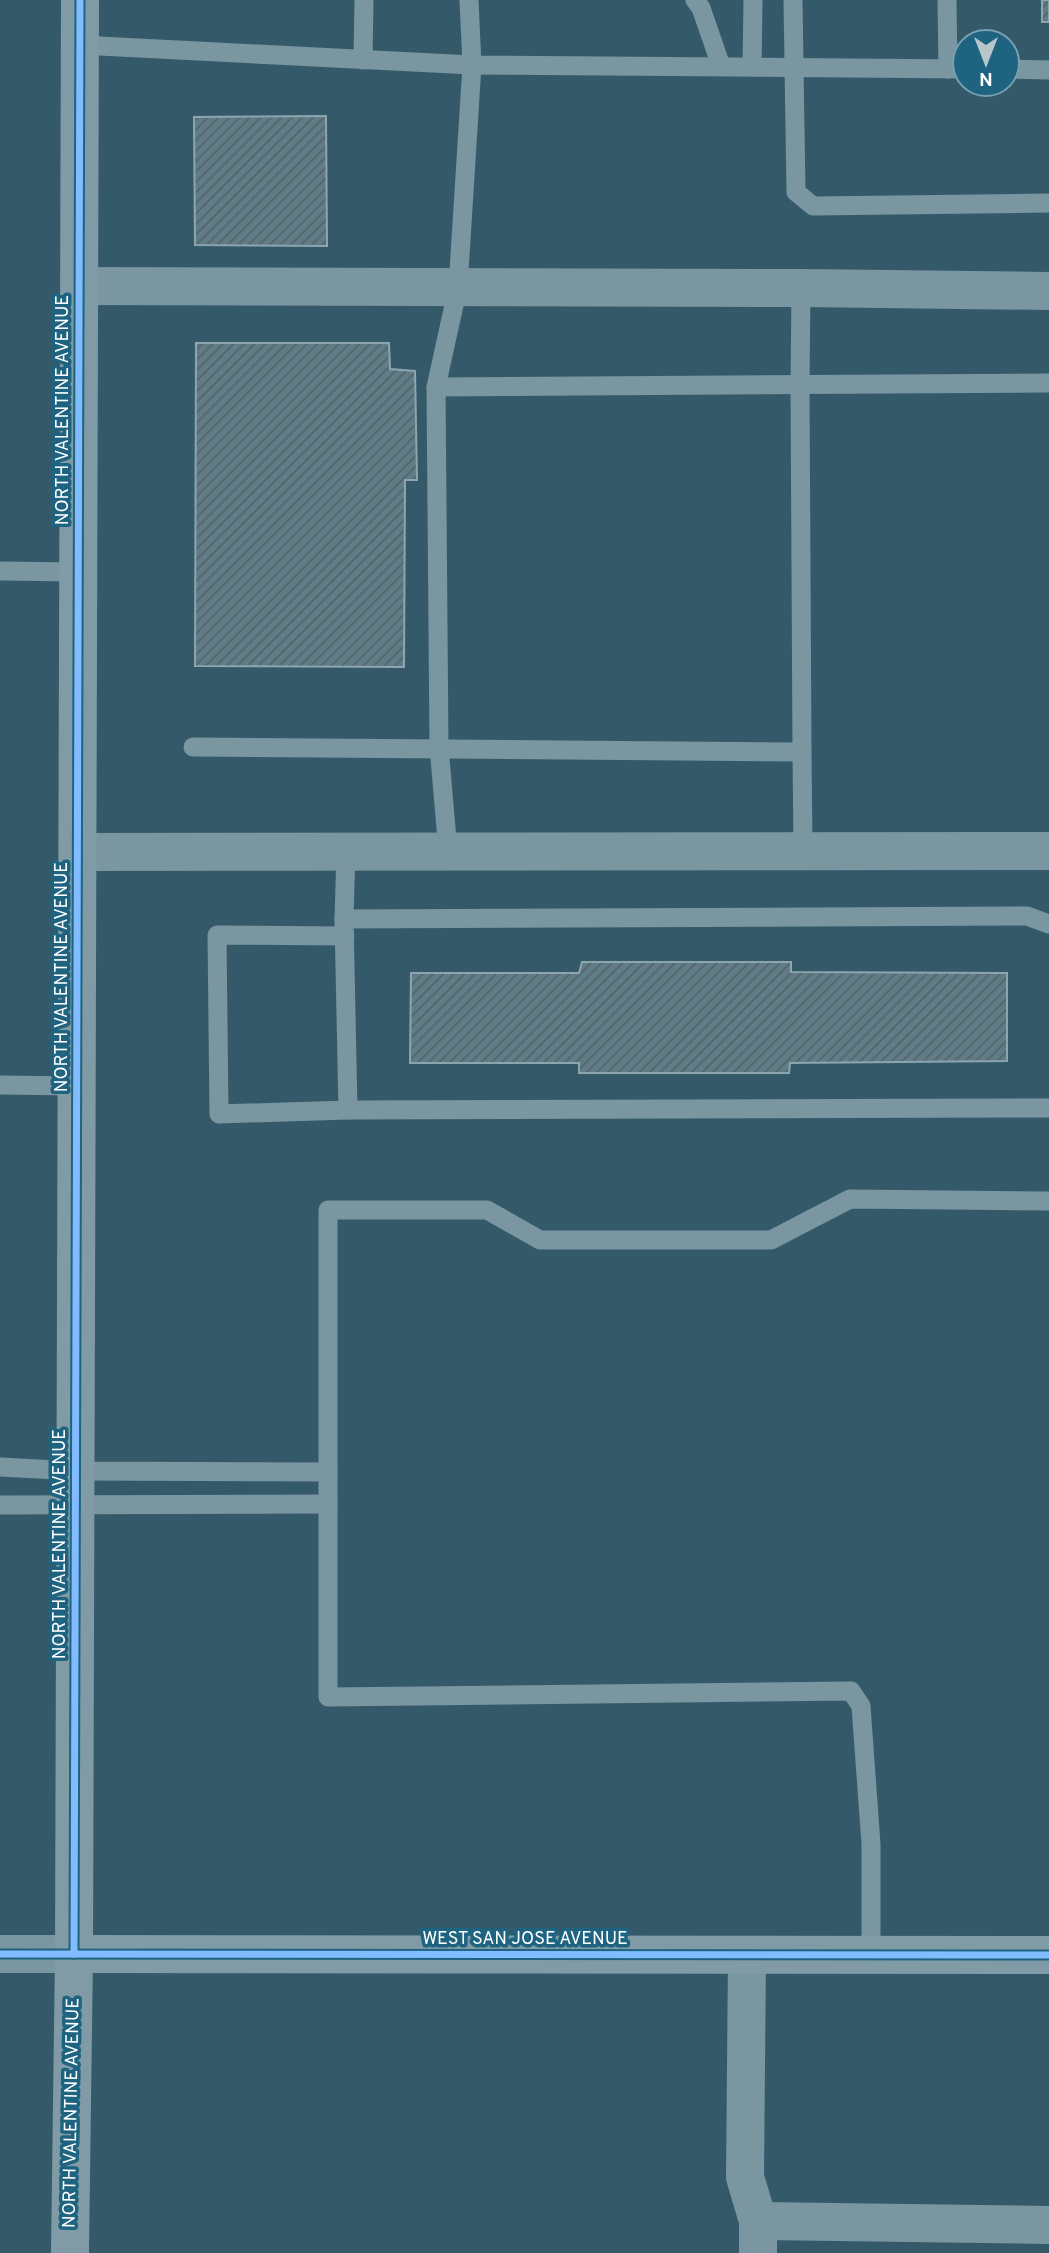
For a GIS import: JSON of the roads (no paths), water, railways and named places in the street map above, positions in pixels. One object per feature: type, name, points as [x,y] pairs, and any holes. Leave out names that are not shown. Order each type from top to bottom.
[{"type":"street","name":"NORTH VALENTINE AVENUE","points":[[69,2253],[74,1954],[80,0]]},
{"type":"street","points":[[80,286],[1049,291]]},
{"type":"street","points":[[78,852],[1049,850]]},
{"type":"street","name":"WEST SAN JOSE AVENUE","points":[[0,1954],[1049,1955]]},
{"type":"street","points":[[747,1955],[746,2177],[758,2237],[1049,2225]]},
{"type":"lane","points":[[363,60],[364,0]]},
{"type":"lane","points":[[448,851],[439,747],[436,387],[458,287],[472,65],[469,0]]},
{"type":"lane","points":[[695,0],[701,8],[721,66]]},
{"type":"lane","points":[[752,67],[753,0]]},
{"type":"lane","points":[[793,0],[796,192],[813,206],[1049,203]]},
{"type":"lane","points":[[947,0],[951,31]]},
{"type":"lane","points":[[80,46],[472,65],[951,69]]},
{"type":"lane","points":[[1021,69],[1049,70]]},
{"type":"lane","points":[[801,288],[803,849]]},
{"type":"lane","points":[[436,387],[1049,383]]},
{"type":"lane","points":[[0,571],[78,572]]},
{"type":"lane","points":[[193,747],[802,752]]},
{"type":"lane","points":[[346,851],[344,928],[348,1110]]},
{"type":"lane","points":[[1049,924],[1027,916],[344,928],[217,935],[219,1114],[348,1110],[1049,1108]]},
{"type":"lane","points":[[0,1085],[77,1086]]},
{"type":"lane","points":[[871,1954],[872,1844],[861,1706],[851,1691],[328,1697],[328,1210],[487,1210],[540,1240],[771,1240],[850,1199],[1049,1201]]},
{"type":"lane","points":[[0,1467],[76,1488],[328,1504]]},
{"type":"lane","points":[[0,1505],[76,1488],[328,1472]]}]
